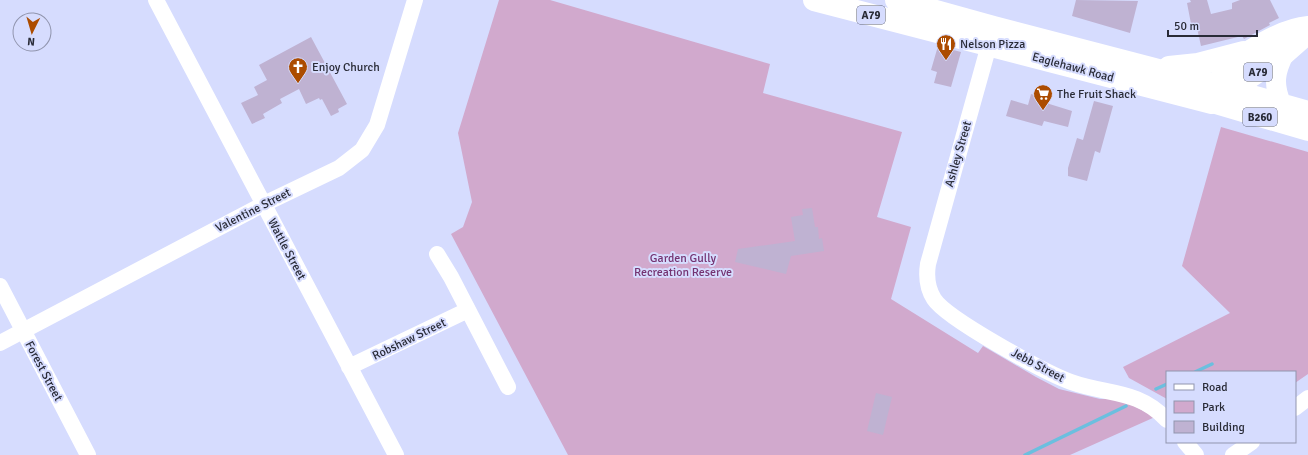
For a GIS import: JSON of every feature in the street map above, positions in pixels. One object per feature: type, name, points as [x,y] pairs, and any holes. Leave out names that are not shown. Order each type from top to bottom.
[{"type":"highway","name":"Eaglehawk Road","points":[[814,0],[1146,66],[1217,95]]},
{"type":"highway","name":"Eaglehawk Road","points":[[896,0],[991,36],[1217,95]]},
{"type":"highway","name":"A79","points":[[1217,95],[1230,67],[1255,49],[1288,32],[1308,27]]},
{"type":"highway","name":"A79","points":[[1217,95],[1284,54],[1308,33]]},
{"type":"highway","points":[[1146,66],[1188,66],[1255,49]]},
{"type":"main road","points":[[1281,103],[1275,81],[1277,69],[1284,54]]},
{"type":"main road","name":"Eaglehawk Road","points":[[1217,95],[1281,103],[1308,111]]},
{"type":"main road","name":"Eaglehawk Road","points":[[1217,95],[1308,131]]},
{"type":"street","name":"Wattle Street","points":[[156,0],[396,455]]},
{"type":"street","name":"Valentine Street","points":[[0,343],[264,204],[339,168],[354,157],[365,146],[374,132],[382,112],[415,0]]},
{"type":"street","name":"Ashley Street","points":[[927,282],[928,264],[991,36]]},
{"type":"street","points":[[436,254],[468,310],[508,387]]},
{"type":"street","name":"Jebb Street","points":[[927,282],[932,296],[940,307],[1015,353],[1071,382],[1137,398],[1150,405],[1166,419]]},
{"type":"street","name":"Forest Street","points":[[0,286],[88,455]]},
{"type":"street","name":"Robshaw Street","points":[[350,367],[468,310]]},
{"type":"street","points":[[1296,407],[1308,398]]},
{"type":"street","points":[[1186,443],[1196,455]]},
{"type":"street","points":[[1233,455],[1251,443]]},
{"type":"green space","name":"Garden Gully Recreation Reserve","points":[[499,0],[550,0],[770,64],[763,93],[902,132],[877,217],[911,227],[891,299],[978,353],[983,346],[1059,389],[1100,399],[1121,399],[1155,417],[1070,455],[568,455],[451,234],[463,227],[472,202],[458,133]]},
{"type":"green space","points":[[1221,127],[1308,152],[1308,374],[1296,382],[1296,371],[1166,371],[1166,398],[1129,378],[1123,367],[1230,313],[1182,266]]},
{"type":"building","points":[[1076,0],[1138,1],[1130,33],[1072,16]]},
{"type":"building","points":[[1190,0],[1207,0],[1211,14],[1232,9],[1232,3],[1240,0],[1270,0],[1279,18],[1269,23],[1270,25],[1244,39],[1242,36],[1201,46],[1197,28],[1192,29],[1187,3],[1191,2]]},
{"type":"building","name":"Enjoy Church","points":[[311,37],[347,104],[338,109],[339,112],[331,116],[322,99],[320,100],[319,98],[306,104],[299,89],[280,99],[282,103],[263,114],[265,118],[252,124],[241,103],[258,95],[254,87],[267,80],[259,65]]},
{"type":"building","name":"Nelson Pizza","points":[[938,46],[961,52],[951,87],[934,83],[937,72],[931,70]]},
{"type":"building","points":[[1031,94],[1044,98],[1043,102],[1072,111],[1068,127],[1044,121],[1042,126],[1006,116],[1011,100],[1028,105]]},
{"type":"building","points":[[1094,101],[1113,106],[1100,153],[1095,151],[1087,181],[1068,176],[1068,168],[1077,138],[1083,140]]},
{"type":"building","points":[[812,208],[815,227],[818,227],[819,239],[822,238],[824,251],[791,256],[786,274],[735,262],[738,249],[795,241],[791,217],[803,215],[802,209]]},
{"type":"building","points":[[876,393],[892,397],[883,435],[867,431]]},
{"type":"waterway","points":[[1197,371],[1212,364]]},
{"type":"waterway","points":[[1156,389],[1166,384]]},
{"type":"waterway","points":[[1025,455],[1126,406]]},
{"type":"place","name":"Nelson Pizza","points":[[946,61]]},
{"type":"place","name":"Enjoy Church","points":[[298,84]]},
{"type":"place","name":"The Fruit Shack","points":[[1043,111]]}]
